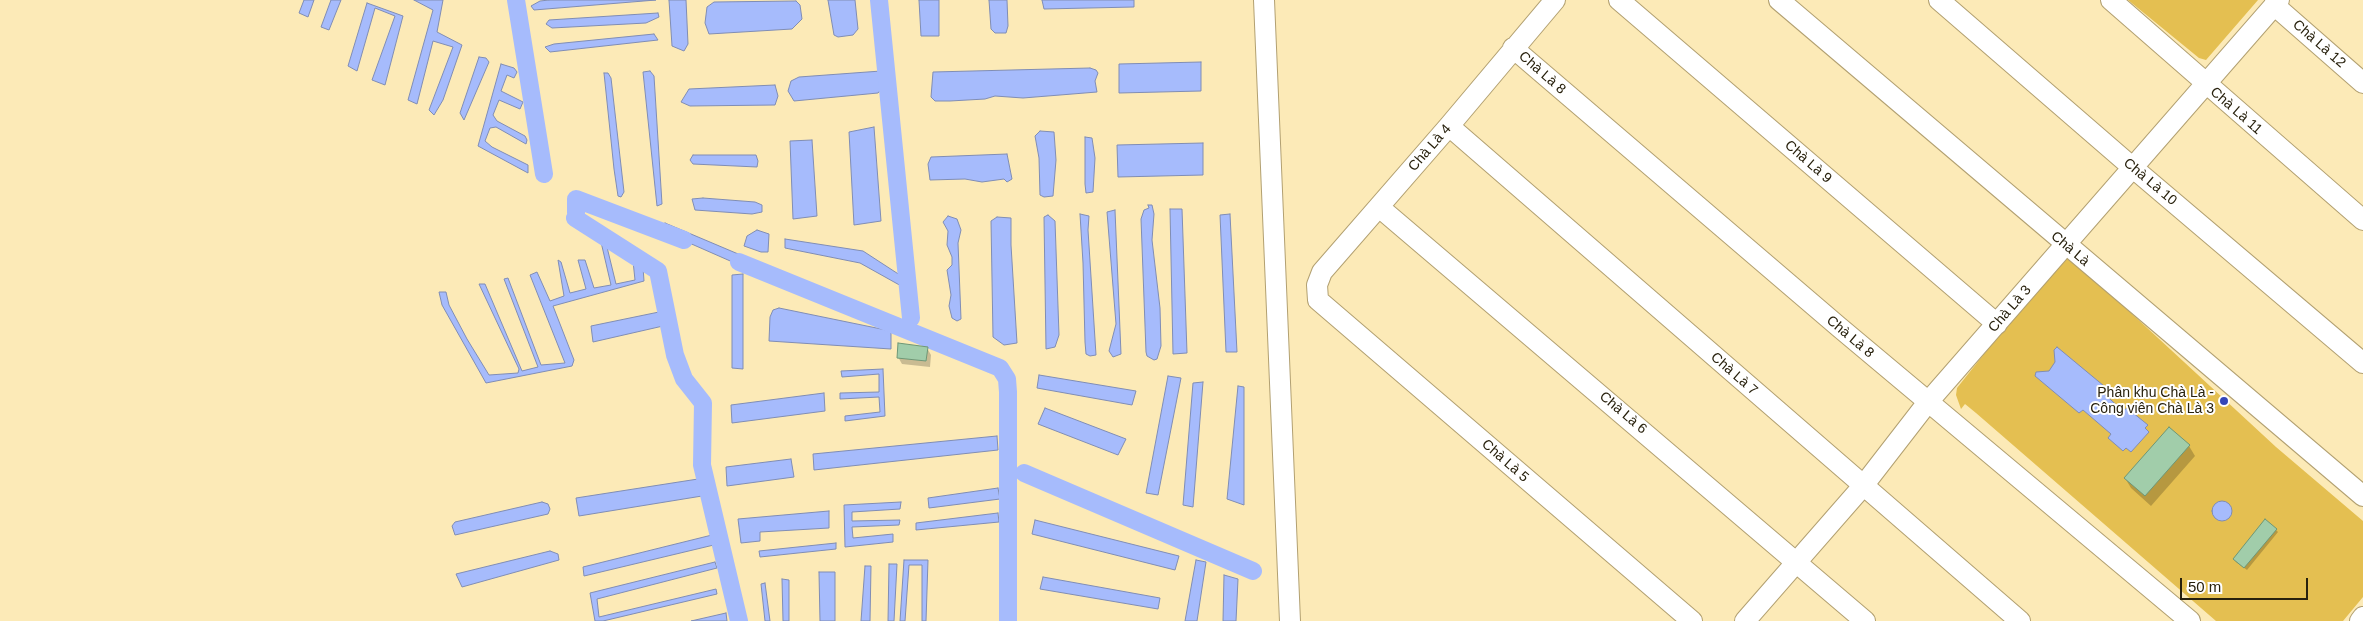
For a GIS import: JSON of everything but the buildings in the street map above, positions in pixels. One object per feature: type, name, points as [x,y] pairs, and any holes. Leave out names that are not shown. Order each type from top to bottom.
[{"type":"street","points":[[1264,0],[1290,621]]},
{"type":"street","name":"Chà Là 4","points":[[1318,300],[1317,285],[1322,272],[1380,207],[1555,0]]},
{"type":"street","name":"Chà Là 9","points":[[1619,0],[1997,324]]},
{"type":"street","name":"Chà Là","points":[[1779,0],[2065,245],[2363,496]]},
{"type":"street","name":"Chà Là 10","points":[[1939,0],[2363,363]]},
{"type":"street","name":"Chà Là 11","points":[[2111,0],[2191,68],[2206,85],[2363,220]]},
{"type":"street","name":"Chà Là 3","points":[[1745,621],[1863,486],[1928,402],[2277,3]]},
{"type":"street","name":"Chà Là 12","points":[[2277,3],[2363,83]]},
{"type":"street","name":"Chà Là 8","points":[[1513,48],[1928,402],[2190,621]]},
{"type":"street","name":"Chà Là 7","points":[[1449,126],[2020,621]]},
{"type":"street","name":"Chà Là 6","points":[[1380,207],[1865,621]]},
{"type":"street","name":"Chà Là 5","points":[[1318,300],[1692,621]]},
{"type":"street","points":[[2360,621],[2363,617]]},
{"type":"shaded area","points":[[2128,0],[2258,0],[2206,60],[2199,58]]},
{"type":"shaded area","points":[[2065,252],[2276,447],[2363,521],[2363,597],[2343,621],[2216,621],[1976,413],[1965,404],[1961,409],[1956,395],[1957,388]]},
{"type":"water","points":[[304,0],[314,0],[308,17],[299,13]]},
{"type":"water","points":[[331,0],[341,0],[329,30],[321,27]]},
{"type":"water","points":[[414,0],[443,0],[437,32],[462,45],[443,100],[434,115],[429,110],[453,47],[433,41],[417,104],[408,100],[433,10]]},
{"type":"water","points":[[656,0],[534,10],[531,6],[540,1]]},
{"type":"water","points":[[669,0],[686,0],[688,44],[684,51],[672,46]]},
{"type":"water","points":[[828,0],[855,0],[858,29],[853,35],[838,37],[834,35]]},
{"type":"water","points":[[919,0],[939,0],[939,36],[921,36]]},
{"type":"water","points":[[989,0],[1007,0],[1008,26],[1006,33],[995,33],[991,29]]},
{"type":"water","points":[[1042,0],[1134,0],[1134,7],[1044,9]]},
{"type":"water","points":[[796,1],[800,5],[802,19],[792,29],[709,34],[705,23],[707,7],[714,2]]},
{"type":"water","points":[[367,3],[403,16],[385,85],[372,80],[395,16],[375,8],[357,71],[348,66]]},
{"type":"water","points":[[658,13],[659,17],[646,23],[552,28],[546,24],[549,20]]},
{"type":"water","points":[[654,34],[658,40],[550,52],[545,47],[554,44]]},
{"type":"water","points":[[479,57],[486,58],[489,62],[464,120],[460,113]]},
{"type":"water","points":[[1201,62],[1201,91],[1119,93],[1119,64]]},
{"type":"water","points":[[501,64],[514,68],[517,72],[514,78],[507,75],[501,91],[523,102],[520,109],[499,100],[493,115],[497,121],[525,136],[527,140],[526,144],[496,127],[490,128],[485,141],[492,147],[528,165],[528,173],[478,146]]},
{"type":"water","points":[[1090,68],[1098,73],[1095,81],[1097,92],[1023,98],[995,96],[985,99],[950,101],[935,101],[931,97],[933,72]]},
{"type":"water","points":[[650,71],[654,76],[662,204],[657,206],[643,72]]},
{"type":"water","points":[[881,71],[885,76],[884,86],[878,93],[794,101],[788,91],[791,81],[799,77]]},
{"type":"water","points":[[604,73],[608,73],[611,78],[624,192],[621,197],[618,196],[614,169]]},
{"type":"water","points":[[775,85],[778,96],[775,105],[690,106],[681,102],[689,89]]},
{"type":"water","points":[[874,127],[881,221],[854,225],[849,132]]},
{"type":"water","points":[[1040,131],[1054,132],[1056,160],[1053,196],[1044,197],[1040,195],[1039,158],[1035,136]]},
{"type":"water","points":[[1085,137],[1092,138],[1095,158],[1093,192],[1086,193],[1085,184]]},
{"type":"water","points":[[812,140],[817,216],[793,219],[790,141]]},
{"type":"water","points":[[1203,143],[1203,175],[1118,177],[1117,145]]},
{"type":"water","points":[[1007,154],[1012,179],[1007,182],[1004,179],[982,182],[965,179],[930,180],[928,164],[931,157]]},
{"type":"water","points":[[693,155],[756,155],[758,161],[757,167],[693,164],[690,160]]},
{"type":"water","points":[[703,198],[755,202],[762,205],[762,212],[752,214],[695,210],[692,199]]},
{"type":"water","points":[[1148,205],[1152,205],[1154,214],[1152,240],[1160,308],[1161,346],[1157,359],[1154,360],[1147,356],[1146,352],[1141,219],[1144,210],[1149,208]]},
{"type":"water","points":[[1170,209],[1182,209],[1187,353],[1173,354]]},
{"type":"water","points":[[1115,210],[1121,354],[1113,357],[1109,351],[1116,324],[1107,212]]},
{"type":"water","points":[[1080,214],[1089,216],[1088,230],[1096,355],[1090,356],[1086,354],[1085,342]]},
{"type":"water","points":[[1230,214],[1237,352],[1226,352],[1220,215]]},
{"type":"water","points":[[1048,215],[1055,221],[1059,335],[1055,347],[1046,349],[1044,217]]},
{"type":"water","points":[[948,216],[957,219],[961,230],[958,243],[961,319],[957,321],[952,318],[949,306],[951,295],[947,270],[952,265],[952,257],[947,245],[948,231],[943,222]]},
{"type":"water","points":[[997,217],[1011,218],[1017,343],[1004,345],[993,337],[991,221]]},
{"type":"water","points":[[665,223],[750,259],[761,266],[760,271],[753,271],[662,231]]},
{"type":"water","points":[[757,230],[769,234],[768,252],[761,252],[744,246],[747,236]]},
{"type":"water","points":[[785,239],[863,251],[906,279],[903,287],[860,263],[785,248]]},
{"type":"water","points":[[601,242],[606,243],[616,284],[635,280],[633,261],[643,267],[644,281],[553,306],[574,360],[572,366],[486,383],[442,305],[439,292],[446,292],[449,305],[489,375],[518,373],[519,369],[479,284],[485,284],[522,371],[538,367],[504,279],[508,278],[541,365],[565,363],[530,275],[537,272],[550,301],[564,296],[558,260],[561,262],[570,293],[586,289],[578,260],[585,260],[594,288],[611,285]]},
{"type":"water","points":[[743,274],[743,369],[732,368],[732,275]]},
{"type":"water","points":[[779,308],[891,331],[891,349],[769,341],[770,317],[773,310]]},
{"type":"water","points":[[659,312],[663,326],[593,342],[591,326]]},
{"type":"water","points":[[2057,347],[2104,386],[2100,390],[2123,411],[2127,408],[2148,425],[2145,428],[2149,432],[2131,452],[2126,448],[2123,451],[2108,438],[2111,434],[2083,410],[2079,413],[2035,376],[2036,372],[2049,371],[2055,362],[2054,350]]},
{"type":"water","points":[[883,369],[885,416],[845,421],[845,416],[880,412],[879,397],[840,399],[840,393],[879,392],[879,374],[842,377],[841,371]]},
{"type":"water","points":[[1039,375],[1136,391],[1132,405],[1037,388]]},
{"type":"water","points":[[1168,376],[1181,378],[1158,495],[1146,493]]},
{"type":"water","points":[[1203,382],[1193,507],[1183,505],[1193,383]]},
{"type":"water","points":[[1238,386],[1244,387],[1244,505],[1227,499]]},
{"type":"water","points":[[824,393],[825,411],[732,423],[731,405]]},
{"type":"water","points":[[1045,408],[1126,439],[1118,455],[1038,424]]},
{"type":"water","points":[[997,436],[998,450],[814,470],[813,454]]},
{"type":"water","points":[[791,459],[794,477],[727,486],[726,467]]},
{"type":"water","points":[[698,479],[702,496],[579,516],[576,498]]},
{"type":"water","points":[[998,488],[1000,499],[929,508],[928,498]]},
{"type":"water","points":[[2218,501],[2226,501],[2232,507],[2232,515],[2226,521],[2218,521],[2212,515],[2212,507]]},
{"type":"water","points":[[542,502],[548,504],[550,509],[548,514],[455,535],[452,526],[455,522]]},
{"type":"water","points":[[901,502],[900,509],[852,512],[852,521],[900,520],[899,525],[852,527],[853,538],[893,534],[893,542],[845,547],[844,505]]},
{"type":"water","points":[[829,511],[829,528],[760,532],[760,541],[741,543],[738,519]]},
{"type":"water","points":[[998,513],[999,522],[916,530],[916,523]]},
{"type":"water","points":[[1035,520],[1179,556],[1175,570],[1032,534]]},
{"type":"water","points":[[716,534],[718,544],[584,576],[583,567]]},
{"type":"water","points":[[836,543],[836,549],[760,557],[759,551]]},
{"type":"water","points":[[550,551],[558,554],[559,560],[462,587],[456,574]]},
{"type":"water","points":[[904,560],[928,560],[926,621],[922,621],[922,565],[909,565],[905,621],[900,621]]},
{"type":"water","points":[[1196,560],[1206,562],[1197,621],[1185,621]]},
{"type":"water","points":[[715,562],[717,568],[597,599],[599,617],[716,589],[717,594],[603,621],[595,621],[590,593]]},
{"type":"water","points":[[889,564],[897,564],[894,621],[888,621]]},
{"type":"water","points":[[865,566],[871,566],[870,621],[861,621]]},
{"type":"water","points":[[819,572],[835,572],[835,621],[820,621]]},
{"type":"water","points":[[1224,575],[1238,579],[1236,621],[1223,621]]},
{"type":"water","points":[[1043,577],[1160,598],[1158,609],[1040,589]]},
{"type":"water","points":[[782,579],[789,580],[789,621],[783,621]]},
{"type":"water","points":[[765,583],[770,621],[765,621],[761,584]]},
{"type":"water","points":[[726,613],[727,621],[691,621]]},
{"type":"waterway","points":[[516,0],[544,174]]},
{"type":"waterway","points":[[879,0],[911,318]]},
{"type":"waterway","points":[[576,213],[576,199],[684,240]]},
{"type":"waterway","points":[[575,218],[658,271],[675,355],[684,379],[703,403],[702,465],[739,621]]},
{"type":"waterway","points":[[739,262],[1000,368],[1007,379],[1008,392],[1008,621]]},
{"type":"waterway","points":[[1024,473],[1253,571]]},
{"type":"place","name":"Phân khu Chà Là - Công viên Chà Là 3","points":[[2224,401]]}]
